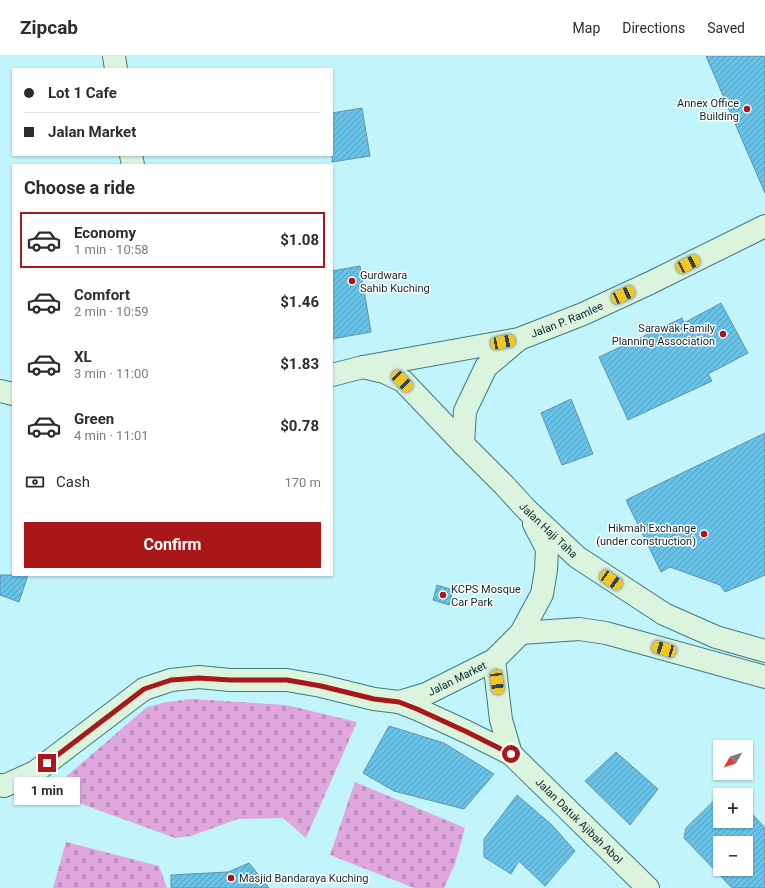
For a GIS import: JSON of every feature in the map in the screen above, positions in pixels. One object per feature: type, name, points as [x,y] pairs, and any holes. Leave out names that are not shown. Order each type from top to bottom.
[{"type":"main road","points":[[114,56],[116,68]]},
{"type":"main road","name":"Jalan P. Ramlee","points":[[333,375],[363,367],[519,339],[583,314],[650,283],[765,226]]},
{"type":"main road","name":"Jalan P. Ramlee","points":[[463,444],[465,411],[486,367],[519,339]]},
{"type":"main road","name":"Jalan Haji Taha","points":[[363,367],[384,372],[402,381],[526,509],[578,557],[664,614],[716,637],[765,651]]},
{"type":"main road","points":[[0,391],[12,394]]},
{"type":"main road","points":[[494,660],[521,633],[542,594],[548,549],[526,509]]},
{"type":"main road","points":[[521,633],[579,629],[606,633],[765,677]]},
{"type":"main road","name":"Jalan Market","points":[[0,785],[4,786],[35,772],[144,689],[171,680],[199,678],[230,680],[287,680],[321,686],[374,699],[399,702],[426,694],[494,660]]},
{"type":"main road","name":"Jalan Datuk Ajibah Abol","points":[[494,660],[501,720],[511,754]]},
{"type":"main road","name":"Jalan Datuk Ajibah Abol","points":[[399,702],[467,732],[511,754],[648,888]]},
{"type":"green space","points":[[191,699],[286,705],[357,722],[306,838],[283,818],[238,819],[191,836],[175,838],[65,798],[60,791],[61,781],[147,707],[167,702]]},
{"type":"green space","points":[[355,782],[465,828],[455,864],[444,888],[414,888],[330,855]]},
{"type":"green space","points":[[66,842],[159,866],[167,888],[53,888]]},
{"type":"building","name":"Annex Office Building","points":[[706,56],[765,56],[765,193]]},
{"type":"building","points":[[362,108],[370,156],[332,162],[333,113]]},
{"type":"building","points":[[360,266],[371,332],[333,339],[333,271]]},
{"type":"building","points":[[721,303],[748,353],[708,374],[712,381],[628,420],[599,357],[682,318],[684,323]]},
{"type":"building","points":[[571,399],[593,454],[562,465],[541,413]]},
{"type":"building","name":"Hikmah Exchange (under construction)","points":[[765,433],[765,575],[725,592],[720,585],[670,567],[661,572],[626,500]]},
{"type":"building","points":[[0,575],[28,576],[19,602],[0,595]]},
{"type":"building","name":"KCPS Mosque Car Park","points":[[437,585],[453,590],[449,605],[433,600]]},
{"type":"building","points":[[389,726],[444,743],[494,774],[464,809],[394,791],[363,773]]},
{"type":"building","points":[[616,752],[658,789],[630,825],[585,781]]},
{"type":"building","points":[[517,795],[552,825],[575,851],[545,886],[519,861],[511,874],[484,857],[484,839]]},
{"type":"building","points":[[713,802],[713,828],[753,828],[753,815],[765,828],[765,888],[732,888],[720,876],[753,876],[753,836],[713,836],[713,868],[684,838],[686,828]]},
{"type":"building","name":"Masjid Bandaraya Kuching","points":[[249,863],[269,888],[171,888],[171,875],[228,872]]},
{"type":"place","name":"Annex Office Building","points":[[747,109]]},
{"type":"place","name":"Gurdwara Sahib Kuching","points":[[352,281]]},
{"type":"place","name":"Sarawak Family Planning Association","points":[[723,334]]},
{"type":"place","name":"Hikmah Exchange (under construction)","points":[[704,534]]},
{"type":"place","name":"KCPS Mosque Car Park","points":[[443,595]]},
{"type":"place","name":"Masjid Bandaraya Kuching","points":[[231,878]]},
{"type":"route","points":[[47,763],[144,689],[171,680],[199,678],[230,680],[287,680],[321,686],[374,699],[399,702],[467,732],[511,754]]}]
